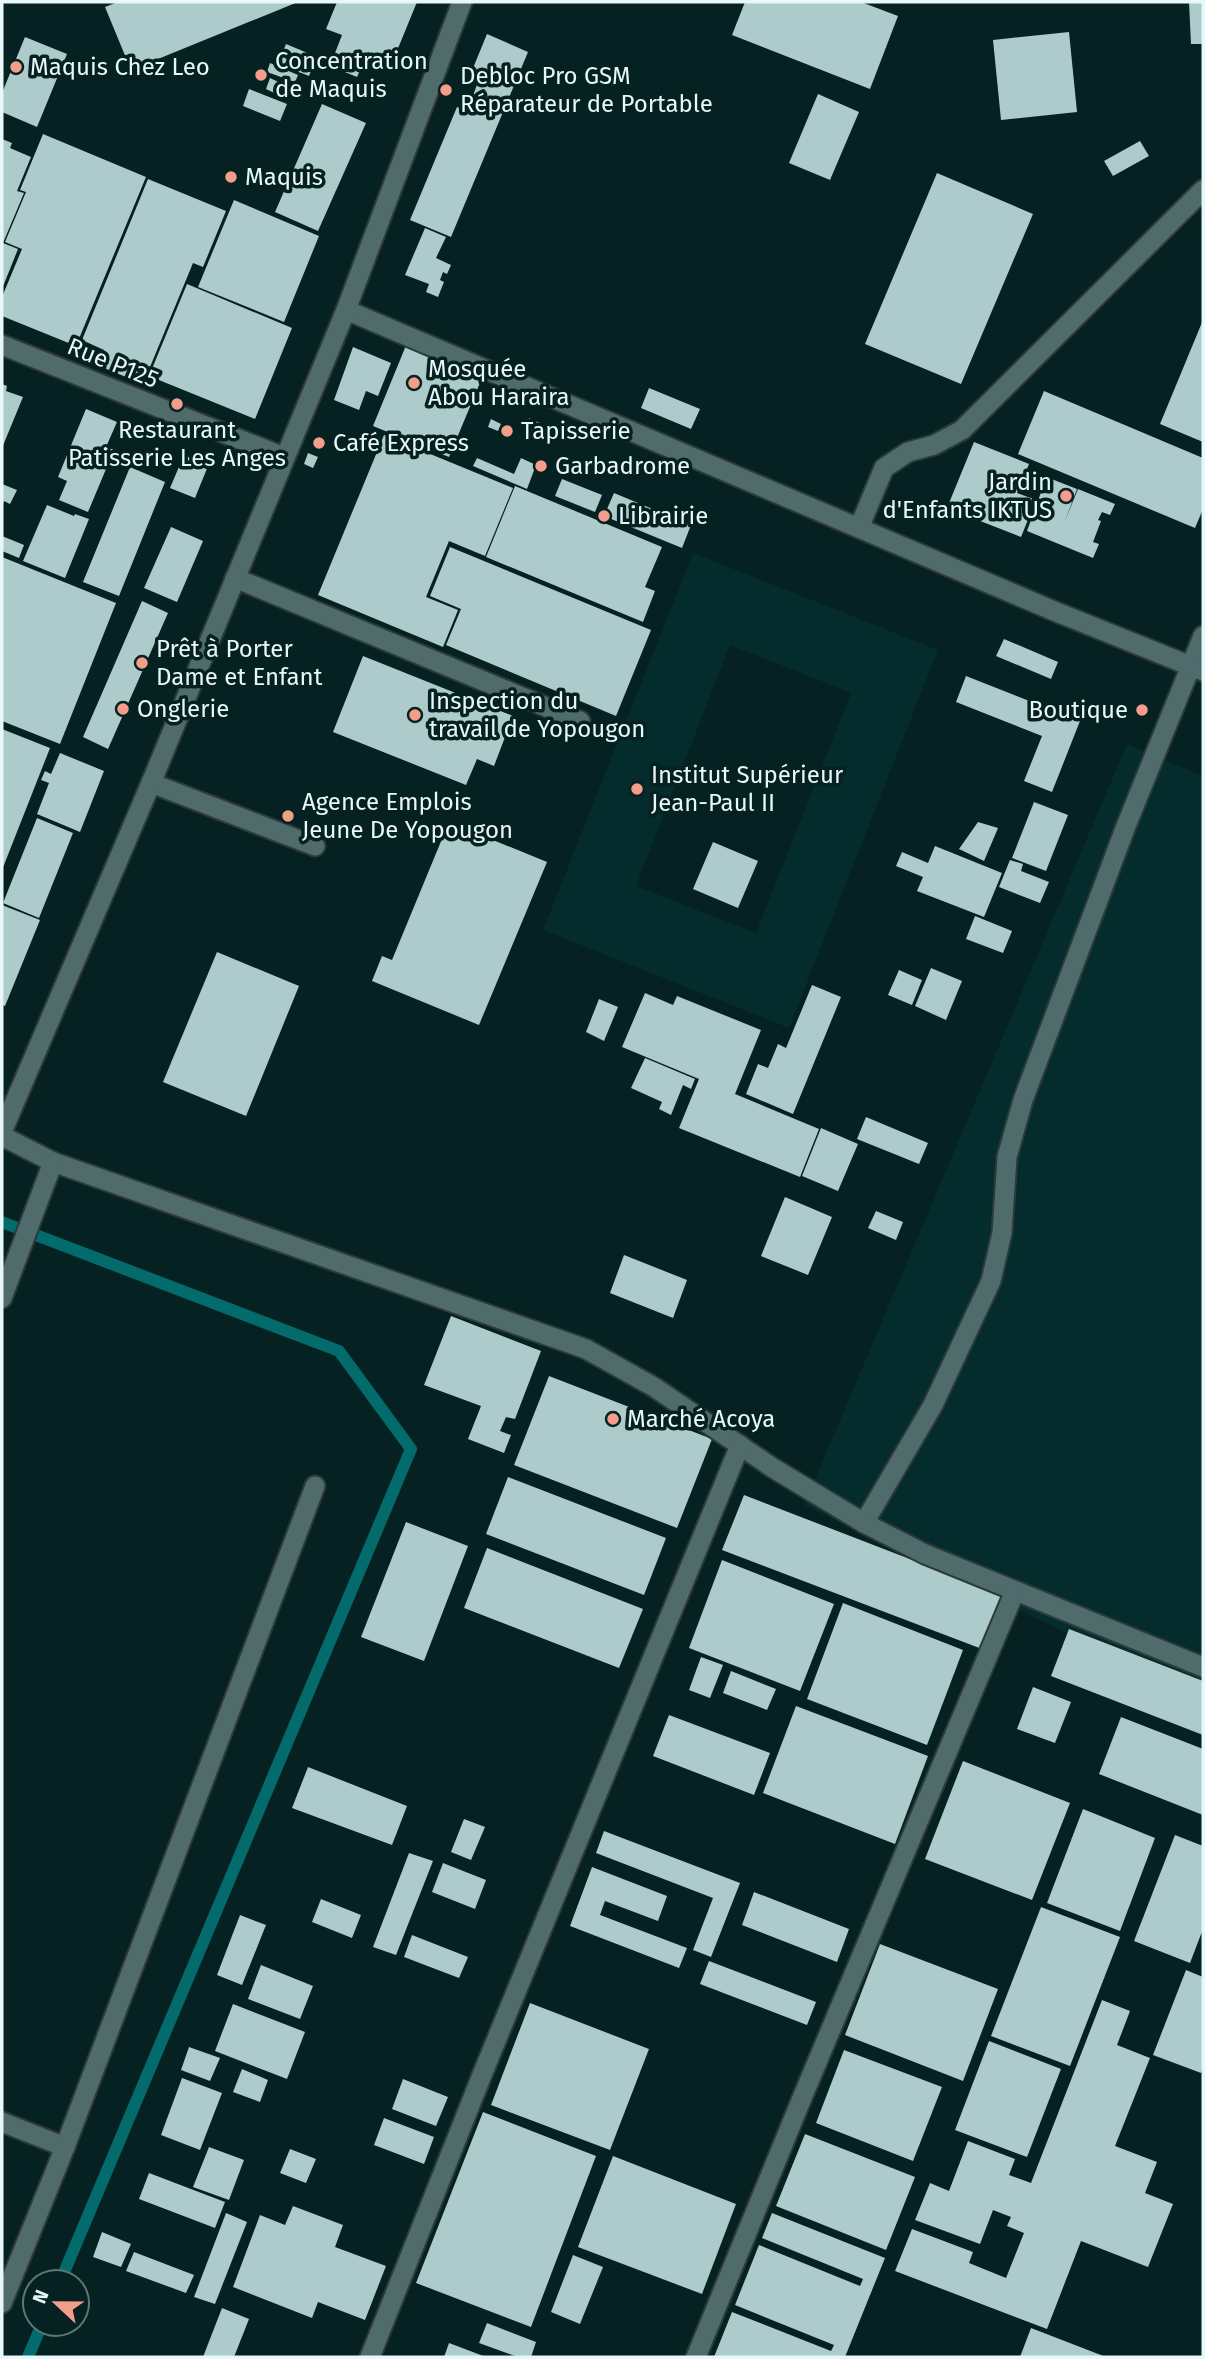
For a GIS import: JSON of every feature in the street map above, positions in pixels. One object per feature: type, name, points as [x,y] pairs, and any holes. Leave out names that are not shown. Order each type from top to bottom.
[{"type":"street","points":[[463,2],[346,310],[151,783],[2,1134],[53,1162],[586,1349],[654,1387],[864,1523],[925,1554],[1203,1667]]},
{"type":"street","points":[[859,528],[884,468],[908,452],[934,445],[962,430],[1203,190]]},
{"type":"street","points":[[346,310],[1055,611],[1197,668]]},
{"type":"street","name":"Rue P125","points":[[2,345],[284,457]]},
{"type":"street","points":[[235,578],[580,721]]},
{"type":"street","points":[[864,1523],[933,1405],[991,1281],[1002,1233],[1007,1157],[1023,1100],[1126,825],[1197,668],[1203,636]]},
{"type":"street","points":[[151,783],[315,846]]},
{"type":"street","points":[[2,1298],[53,1162]]},
{"type":"street","points":[[370,2357],[482,2074],[740,1445]]},
{"type":"street","points":[[2,2304],[65,2147],[315,1486]]},
{"type":"street","points":[[696,2357],[1016,1591]]},
{"type":"street","points":[[2,2122],[65,2147]]},
{"type":"shaded area","name":"Institut Supérieur Jean-Paul II","points":[[693,553],[938,650],[789,1028],[543,930]],"holes":[[[730,645],[851,693],[756,933],[636,886]]]},
{"type":"shaded area","points":[[1127,744],[1203,776],[1203,1700],[804,1505]]},
{"type":"building","points":[[118,2],[298,2],[131,70],[105,7]]},
{"type":"building","points":[[337,2],[417,2],[392,63],[368,52],[357,77],[330,66],[342,35],[326,29]]},
{"type":"building","points":[[745,2],[861,2],[898,16],[870,89],[732,35]]},
{"type":"building","points":[[1189,2],[1203,2],[1203,44],[1191,44]]},
{"type":"building","points":[[1069,32],[1077,112],[1001,120],[993,40]]},
{"type":"building","points":[[487,34],[528,52],[451,237],[410,220],[457,107],[467,111],[480,77],[471,73]]},
{"type":"building","points":[[25,37],[67,54],[37,127],[2,112],[2,93]]},
{"type":"building","points":[[286,44],[317,57],[309,76],[278,64]]},
{"type":"building","points":[[270,63],[298,75],[295,82],[267,72]]},
{"type":"building","points":[[270,78],[293,89],[289,100],[266,89]]},
{"type":"building","points":[[249,89],[287,104],[280,121],[243,106]]},
{"type":"building","points":[[818,94],[859,112],[830,180],[789,163]]},
{"type":"building","points":[[322,104],[366,123],[318,231],[275,212]]},
{"type":"building","points":[[43,134],[146,177],[76,346],[2,316],[2,297],[22,249],[5,242],[26,192],[20,190]]},
{"type":"building","points":[[2,139],[12,143],[10,148],[31,157],[17,191],[24,193],[3,243],[18,249],[2,289]]},
{"type":"building","points":[[1140,141],[1149,156],[1113,176],[1104,161]]},
{"type":"building","points":[[937,173],[1033,214],[961,384],[865,344]]},
{"type":"building","points":[[148,179],[226,211],[203,267],[193,263],[143,384],[97,365],[104,350],[82,340]]},
{"type":"building","points":[[234,200],[319,236],[284,322],[198,287]]},
{"type":"building","points":[[425,228],[446,237],[436,258],[451,265],[447,274],[443,272],[440,280],[444,282],[438,297],[426,292],[429,284],[405,275]]},
{"type":"building","points":[[187,284],[292,328],[255,419],[149,376]]},
{"type":"building","points":[[1203,320],[1203,442],[1160,424]]},
{"type":"building","points":[[407,343],[435,354],[433,358],[482,378],[449,457],[373,426]]},
{"type":"building","points":[[353,347],[391,363],[378,396],[366,391],[359,410],[334,400]]},
{"type":"building","points":[[2,384],[7,386],[6,391],[23,397],[2,448]]},
{"type":"building","points":[[649,388],[700,409],[691,429],[641,408]]},
{"type":"building","points":[[1044,391],[1203,458],[1203,509],[1195,528],[1018,454]]},
{"type":"building","points":[[86,409],[117,422],[106,447],[114,450],[88,512],[59,500],[67,481],[58,477]]},
{"type":"building","points":[[529,418],[540,423],[534,438],[523,433]]},
{"type":"building","points":[[491,419],[501,424],[498,431],[488,427]]},
{"type":"building","points":[[384,435],[513,488],[485,556],[449,541],[426,597],[458,610],[443,647],[318,595]]},
{"type":"building","points":[[974,442],[1029,464],[1017,493],[1036,500],[1021,537],[947,508]]},
{"type":"building","points":[[308,453],[318,457],[313,468],[304,464]]},
{"type":"building","points":[[184,455],[208,466],[195,498],[170,488]]},
{"type":"building","points":[[477,458],[514,474],[521,458],[536,465],[527,489],[473,466]]},
{"type":"building","points":[[130,467],[165,482],[119,596],[83,582]]},
{"type":"building","points":[[1044,476],[1077,489],[1065,521],[1078,489],[1115,504],[1110,515],[1102,512],[1098,520],[1101,521],[1093,542],[1099,544],[1093,558],[1027,531],[1044,484],[1041,483]]},
{"type":"building","points":[[562,479],[602,495],[595,512],[555,496]]},
{"type":"building","points":[[2,484],[17,490],[10,504],[4,501],[2,507]]},
{"type":"building","points":[[515,486],[662,547],[645,587],[655,591],[643,622],[486,557]]},
{"type":"building","points":[[614,493],[691,525],[682,548],[604,516]]},
{"type":"building","points":[[47,505],[89,519],[65,578],[23,561]]},
{"type":"building","points":[[171,527],[203,541],[177,602],[144,588]]},
{"type":"building","points":[[2,536],[24,545],[19,558],[2,551]]},
{"type":"building","points":[[450,547],[651,630],[616,716],[446,645],[461,609],[430,596]]},
{"type":"building","points":[[2,557],[116,603],[60,744],[2,721]]},
{"type":"building","points":[[142,601],[168,613],[108,749],[83,737]]},
{"type":"building","points":[[1004,639],[1058,662],[1051,679],[996,656]]},
{"type":"building","points":[[363,656],[513,716],[494,766],[477,759],[466,785],[333,732]]},
{"type":"building","points":[[966,676],[1080,721],[1052,792],[1024,781],[1042,736],[956,702]]},
{"type":"building","points":[[2,729],[50,748],[2,870]]},
{"type":"building","points":[[60,753],[104,771],[80,832],[37,814],[49,783],[41,780],[45,771],[51,774]]},
{"type":"building","points":[[1034,802],[1068,815],[1046,871],[1012,858]]},
{"type":"building","points":[[37,818],[73,833],[39,918],[3,903]]},
{"type":"building","points":[[449,822],[547,862],[479,1025],[372,981],[382,956],[392,960]]},
{"type":"building","points":[[978,822],[998,828],[984,861],[959,849]]},
{"type":"building","points":[[713,842],[758,861],[738,908],[693,889]]},
{"type":"building","points":[[935,846],[1002,873],[984,917],[917,891],[923,877],[896,866],[902,852],[928,863]]},
{"type":"building","points":[[1010,860],[1023,864],[1021,871],[1049,882],[1040,903],[999,887]]},
{"type":"building","points":[[2,905],[40,920],[5,1006],[2,1005]]},
{"type":"building","points":[[975,916],[1012,931],[1003,953],[966,939]]},
{"type":"building","points":[[217,952],[299,986],[246,1116],[163,1082]]},
{"type":"building","points":[[931,968],[962,981],[946,1020],[915,1006]]},
{"type":"building","points":[[899,970],[922,980],[912,1005],[888,995]]},
{"type":"building","points":[[812,985],[841,997],[793,1114],[746,1094],[758,1064],[768,1068],[778,1044],[786,1048]]},
{"type":"building","points":[[645,993],[673,1005],[677,996],[761,1030],[735,1094],[819,1129],[800,1177],[679,1128],[699,1079],[622,1047]]},
{"type":"building","points":[[599,999],[618,1007],[604,1041],[586,1032]]},
{"type":"building","points":[[645,1058],[695,1079],[691,1089],[683,1085],[671,1115],[659,1109],[662,1102],[631,1088]]},
{"type":"building","points":[[866,1117],[928,1143],[919,1164],[857,1139]]},
{"type":"building","points":[[821,1128],[858,1144],[838,1191],[802,1176]]},
{"type":"building","points":[[785,1197],[832,1217],[808,1275],[761,1256]]},
{"type":"building","points":[[876,1211],[903,1222],[896,1240],[868,1228]]},
{"type":"building","points":[[624,1255],[687,1280],[673,1318],[610,1293]]},
{"type":"building","points":[[451,1316],[541,1351],[515,1419],[506,1417],[500,1431],[511,1435],[504,1453],[468,1439],[481,1406],[424,1385]]},
{"type":"building","points":[[549,1376],[712,1439],[677,1528],[514,1465]]},
{"type":"building","points":[[508,1477],[666,1538],[644,1595],[486,1534]]},
{"type":"building","points":[[744,1495],[1003,1595],[982,1649],[722,1550]]},
{"type":"building","points":[[406,1522],[468,1546],[424,1661],[361,1637]]},
{"type":"building","points":[[487,1548],[643,1609],[619,1668],[464,1608]]},
{"type":"building","points":[[722,1560],[834,1604],[800,1691],[689,1648]]},
{"type":"building","points":[[843,1603],[963,1650],[927,1745],[807,1699]]},
{"type":"building","points":[[1069,1629],[1203,1681],[1203,1735],[1051,1676]]},
{"type":"building","points":[[701,1657],[723,1665],[710,1698],[689,1690]]},
{"type":"building","points":[[731,1671],[776,1689],[767,1710],[723,1693]]},
{"type":"building","points":[[1033,1687],[1071,1702],[1055,1743],[1017,1729]]},
{"type":"building","points":[[796,1706],[928,1756],[895,1844],[763,1793]]},
{"type":"building","points":[[669,1715],[770,1753],[754,1795],[653,1756]]},
{"type":"building","points":[[1121,1717],[1203,1749],[1203,1815],[1099,1774]]},
{"type":"building","points":[[963,1761],[1070,1803],[1032,1900],[925,1859]]},
{"type":"building","points":[[308,1767],[407,1806],[392,1845],[292,1808]]},
{"type":"building","points":[[1083,1809],[1155,1838],[1120,1931],[1047,1903]]},
{"type":"building","points":[[464,1819],[485,1827],[471,1860],[451,1852]]},
{"type":"building","points":[[604,1831],[740,1883],[711,1957],[693,1950],[713,1898],[596,1853]]},
{"type":"building","points":[[1175,1835],[1203,1846],[1203,1929],[1190,1963],[1134,1941]]},
{"type":"building","points":[[409,1853],[433,1861],[396,1955],[373,1947]]},
{"type":"building","points":[[443,1863],[486,1880],[475,1909],[432,1892]]},
{"type":"building","points":[[592,1867],[667,1896],[658,1921],[605,1901],[600,1915],[687,1948],[679,1968],[570,1926]]},
{"type":"building","points":[[754,1892],[849,1929],[837,1962],[742,1925]]},
{"type":"building","points":[[321,1899],[361,1915],[352,1938],[312,1922]]},
{"type":"building","points":[[1041,1907],[1120,1937],[1070,2066],[991,2036]]},
{"type":"building","points":[[240,1915],[266,1925],[242,1985],[217,1975]]},
{"type":"building","points":[[412,1935],[468,1957],[459,1978],[404,1957]]},
{"type":"building","points":[[880,1944],[998,1989],[963,2081],[845,2035]]},
{"type":"building","points":[[709,1961],[816,2002],[807,2025],[700,1984]]},
{"type":"building","points":[[261,1965],[313,1986],[300,2019],[248,1999]]},
{"type":"building","points":[[1186,1970],[1203,1977],[1201,2073],[1153,2055]]},
{"type":"building","points":[[1102,2000],[1130,2011],[1117,2045],[1150,2058],[1115,2146],[1157,2162],[1145,2193],[1173,2204],[1148,2267],[1081,2241],[1047,2329],[895,2271],[912,2229],[973,2252],[969,2263],[1006,2278],[1024,2233],[1007,2226],[1011,2217],[993,2210],[980,2244],[915,2220],[930,2183],[949,2191],[968,2141],[1015,2159],[1009,2175],[1031,2183]]},
{"type":"building","points":[[530,2003],[649,2049],[610,2150],[491,2105]]},
{"type":"building","points":[[233,2004],[305,2032],[287,2079],[215,2051]]},
{"type":"building","points":[[989,2041],[1061,2069],[1027,2157],[955,2130]]},
{"type":"building","points":[[189,2047],[220,2058],[210,2081],[181,2070]]},
{"type":"building","points":[[844,2050],[942,2087],[913,2161],[816,2123]]},
{"type":"building","points":[[242,2069],[268,2080],[260,2102],[233,2092]]},
{"type":"building","points":[[182,2078],[222,2093],[200,2150],[161,2135]]},
{"type":"building","points":[[403,2079],[448,2097],[436,2126],[392,2109]]},
{"type":"building","points":[[483,2112],[596,2156],[531,2327],[416,2283]]},
{"type":"building","points":[[384,2118],[434,2137],[424,2164],[374,2145]]},
{"type":"building","points":[[805,2134],[915,2177],[886,2250],[776,2206]]},
{"type":"building","points":[[209,2147],[244,2160],[229,2200],[193,2187]]},
{"type":"building","points":[[290,2149],[316,2159],[306,2183],[280,2173]]},
{"type":"building","points":[[613,2156],[736,2204],[702,2294],[578,2247]]},
{"type":"building","points":[[149,2173],[225,2202],[215,2228],[139,2199]]},
{"type":"building","points":[[293,2206],[343,2225],[335,2247],[386,2266],[365,2320],[318,2302],[312,2318],[233,2287],[260,2215],[285,2225]]},
{"type":"building","points":[[226,2213],[247,2222],[215,2304],[194,2297]]},
{"type":"building","points":[[772,2213],[885,2258],[845,2357],[714,2357],[732,2312],[831,2351],[834,2345],[735,2305],[759,2245],[860,2286],[863,2279],[762,2238]]},
{"type":"building","points":[[102,2232],[131,2244],[121,2267],[93,2257]]},
{"type":"building","points":[[134,2252],[194,2275],[186,2293],[126,2271]]},
{"type":"building","points":[[573,2255],[603,2267],[580,2324],[551,2312]]},
{"type":"building","points":[[222,2308],[249,2319],[234,2357],[203,2357]]},
{"type":"building","points":[[487,2323],[536,2342],[531,2357],[518,2357],[479,2343]]},
{"type":"building","points":[[1031,2328],[1106,2357],[1020,2357]]},
{"type":"building","points":[[449,2343],[486,2357],[444,2357]]},
{"type":"waterway","points":[[2,1222],[339,1351],[411,1449],[66,2268]]},
{"type":"waterway","points":[[28,2357],[36,2338]]},
{"type":"place","name":"Maquis Chez Leo","points":[[16,67]]},
{"type":"place","name":"Concentration de Maquis","points":[[261,75]]},
{"type":"place","name":"Debloc Pro GSM Réparateur de Portable","points":[[446,90]]},
{"type":"place","name":"Maquis","points":[[231,177]]},
{"type":"place","name":"Mosquée Abou Haraira","points":[[414,383]]},
{"type":"place","name":"Restaurant Patisserie Les Anges","points":[[177,404]]},
{"type":"place","name":"Tapisserie","points":[[507,431]]},
{"type":"place","name":"Café Express","points":[[319,443]]},
{"type":"place","name":"Garbadrome","points":[[541,466]]},
{"type":"place","name":"Jardin d'Enfants IKTUS","points":[[1066,496]]},
{"type":"place","name":"Librairie","points":[[604,516]]},
{"type":"place","name":"Prêt à Porter Dame et Enfant","points":[[142,663]]},
{"type":"place","name":"Onglerie","points":[[123,709]]},
{"type":"place","name":"Boutique","points":[[1142,710]]},
{"type":"place","name":"Inspection du travail de Yopougon","points":[[415,715]]},
{"type":"place","name":"Institut Supérieur Jean-Paul II","points":[[637,789]]},
{"type":"place","name":"Agence Emplois Jeune De Yopougon","points":[[288,816]]},
{"type":"place","name":"Marché Acoya","points":[[613,1419]]}]
